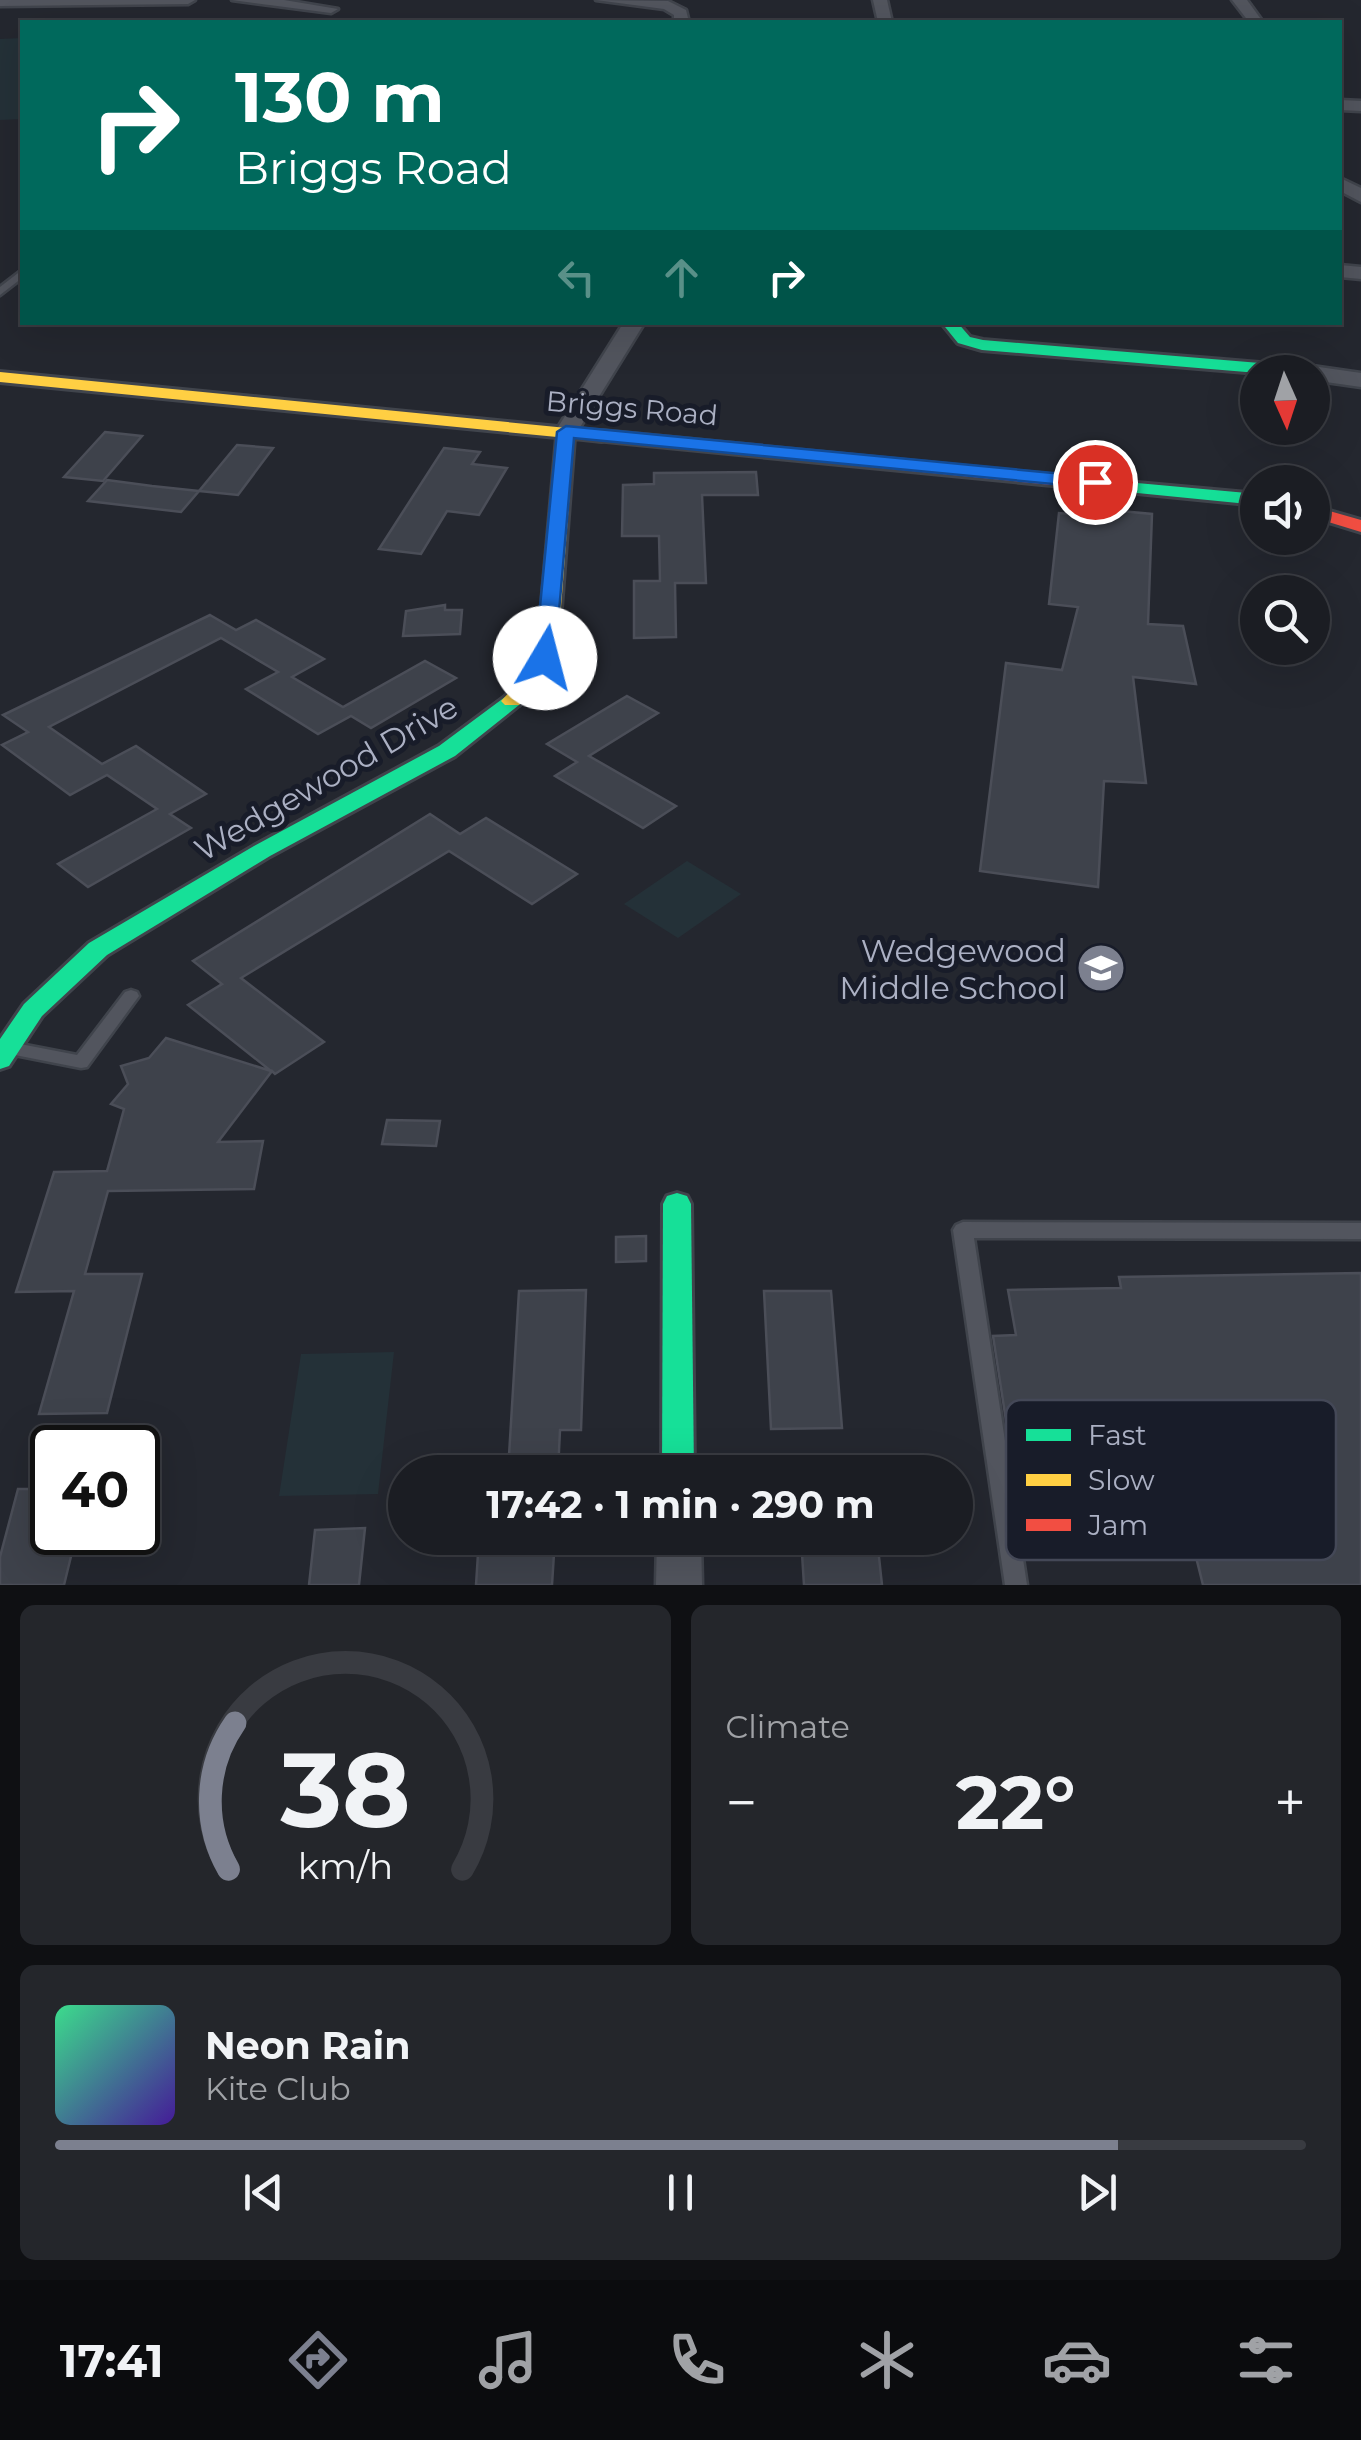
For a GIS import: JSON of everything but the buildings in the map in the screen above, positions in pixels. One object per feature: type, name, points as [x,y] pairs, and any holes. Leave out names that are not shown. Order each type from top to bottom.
[{"type":"street","points":[[0,2],[188,0]]},
{"type":"street","points":[[239,0],[328,16],[346,0]]},
{"type":"street","points":[[603,0],[668,5],[681,13],[680,20]]},
{"type":"street","points":[[1239,0],[1254,20]]},
{"type":"street","name":"Wedgewood Drive","points":[[3,1053],[33,1010],[98,950],[245,861],[446,751],[518,697],[536,674],[548,647],[566,432],[633,325]]},
{"type":"street","points":[[951,325],[964,340],[982,345],[1240,367]]},
{"type":"street","points":[[1330,376],[1361,380]]},
{"type":"street","name":"Briggs Road","points":[[0,377],[1240,498]]},
{"type":"street","points":[[1330,517],[1361,526]]},
{"type":"street","points":[[677,1204],[678,1455]]},
{"type":"street","points":[[678,1555],[679,1585]]},
{"type":"lane","points":[[0,292],[20,274]]},
{"type":"lane","points":[[3,1053],[82,1062],[131,996]]},
{"type":"lane","points":[[1006,1519],[962,1230],[1361,1231]]},
{"type":"lane","points":[[1012,1560],[1016,1585]]},
{"type":"shaded area","points":[[20,38],[20,119],[0,120],[0,39]]},
{"type":"shaded area","points":[[687,861],[741,894],[678,938],[624,904]]},
{"type":"shaded area","points":[[394,1352],[378,1494],[279,1496],[301,1354]]},
{"type":"traffic: fast","points":[[951,325],[964,340],[982,345],[1240,366]]},
{"type":"traffic: fast","points":[[1093,484],[1240,498]]},
{"type":"traffic: fast","points":[[0,1059],[33,1010],[98,949],[262,851],[447,751],[512,701]]},
{"type":"traffic: fast","points":[[677,1204],[678,1455]]},
{"type":"traffic: slow","points":[[0,377],[602,436]]},
{"type":"traffic: slow","points":[[512,701],[527,686],[548,647],[566,432]]},
{"type":"traffic: jam","points":[[602,436],[1093,484]]},
{"type":"traffic: jam","points":[[1330,517],[1361,526]]},
{"type":"place","name":"Wedgewood Middle School","points":[[1101,968]]},
{"type":"route","points":[[545,658],[566,432],[1095,482]]}]
